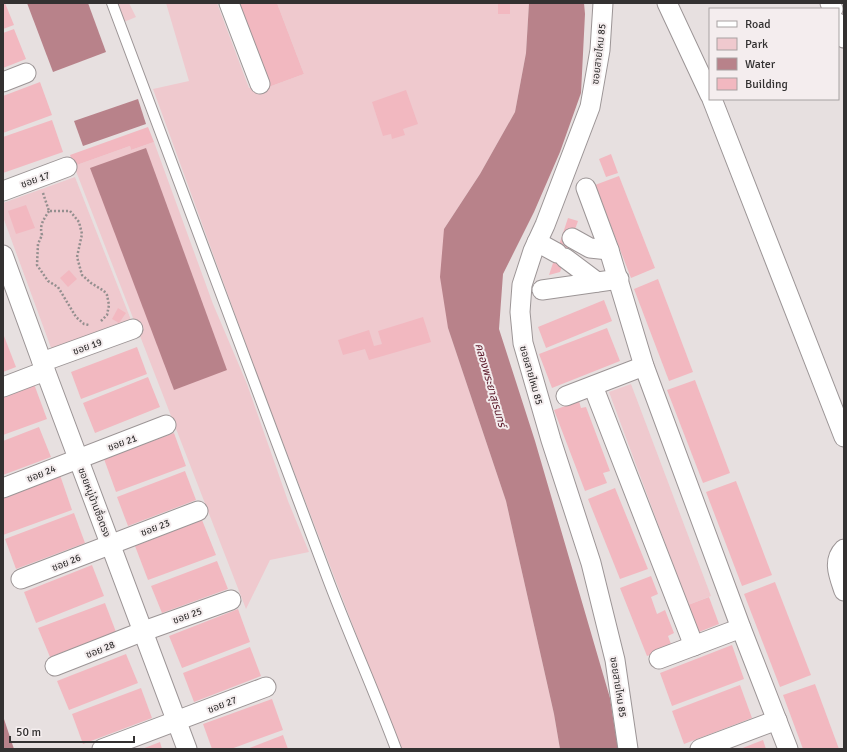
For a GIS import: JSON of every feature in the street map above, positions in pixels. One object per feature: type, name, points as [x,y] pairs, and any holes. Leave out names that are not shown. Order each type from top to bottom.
[{"type":"street","points":[[229,3],[260,84]]},
{"type":"street","name":"ซอยสายไหม 85","points":[[603,3],[600,50],[590,107],[533,251],[522,285],[520,312],[523,343],[551,440],[591,563],[615,660],[628,749]]},
{"type":"street","points":[[667,3],[709,93]]},
{"type":"street","points":[[839,26],[844,38]]},
{"type":"street","points":[[3,82],[26,73]]},
{"type":"street","points":[[712,100],[844,437]]},
{"type":"street","name":"ซอย 17","points":[[3,190],[67,167]]},
{"type":"street","points":[[586,188],[619,279],[644,366],[741,628],[788,749]]},
{"type":"street","points":[[541,234],[567,236],[590,248],[609,250]]},
{"type":"street","points":[[541,234],[561,255],[597,282]]},
{"type":"street","name":"ซอยหมู่บ้านซื่อตรง","points":[[3,255],[7,278],[78,458],[188,749]]},
{"type":"street","points":[[542,290],[619,279]]},
{"type":"street","name":"ซอย 19","points":[[3,387],[43,367],[132,329]]},
{"type":"street","points":[[566,396],[644,366]]},
{"type":"street","points":[[593,386],[694,646]]},
{"type":"street","name":"ซอย 21","points":[[78,458],[166,425]]},
{"type":"street","name":"ซอย 24","points":[[3,488],[78,458]]},
{"type":"street","name":"ซอย 23","points":[[111,544],[198,511]]},
{"type":"street","name":"ซอย 26","points":[[21,580],[111,544]]},
{"type":"street","points":[[844,549],[840,553],[836,563],[844,591]]},
{"type":"street","name":"ซอย 25","points":[[144,631],[231,600]]},
{"type":"street","points":[[659,659],[741,628]]},
{"type":"street","name":"ซอย 28","points":[[55,666],[144,631]]},
{"type":"street","name":"ซอย 27","points":[[102,749],[177,722],[266,687]]},
{"type":"street","points":[[700,749],[777,720]]},
{"type":"lane","points":[[112,3],[332,591],[396,749]]},
{"type":"path","points":[[38,178],[49,211]]},
{"type":"path","points":[[49,211],[70,211],[79,222],[82,234],[77,256],[82,275],[104,291],[107,295],[109,305],[108,315],[96,324]]},
{"type":"path","points":[[49,211],[43,220],[40,230],[42,235],[38,244],[37,265],[48,281],[58,287],[76,318],[84,324],[92,326]]},
{"type":"green space","points":[[117,3],[129,3],[136,17],[124,22]]},
{"type":"green space","points":[[166,3],[217,3],[249,88],[260,84],[266,88],[304,74],[277,3],[529,3],[526,53],[515,112],[480,174],[444,229],[448,328],[506,501],[554,714],[560,749],[400,749],[256,372],[153,89],[189,81]]},
{"type":"green space","points":[[154,142],[213,304],[247,384],[288,501],[309,552],[270,560],[246,609],[74,166],[130,146],[131,150]]},
{"type":"green space","points":[[75,177],[133,325],[54,356],[3,217],[3,203]]},
{"type":"green space","points":[[631,384],[711,596],[688,605],[609,392]]},
{"type":"water","points":[[27,3],[88,3],[106,52],[53,72]]},
{"type":"water","name":"คลองพระยาสุเรนทร์","points":[[529,3],[584,3],[585,14],[581,93],[560,152],[534,212],[503,274],[499,329],[535,441],[610,698],[618,749],[560,749],[554,714],[506,501],[448,328],[440,277],[444,229],[480,174],[515,112],[526,53]]},
{"type":"water","points":[[138,99],[146,124],[83,146],[74,121]]},
{"type":"water","points":[[146,148],[227,370],[174,390],[90,168]]},
{"type":"water","points":[[3,716],[14,749],[3,749]]},
{"type":"building","points":[[3,3],[5,3],[14,25],[3,29]]},
{"type":"building","points":[[234,3],[277,3],[304,74],[266,88]]},
{"type":"building","points":[[498,4],[510,4],[510,14],[498,14]]},
{"type":"building","points":[[14,29],[26,59],[3,68],[3,33]]},
{"type":"building","points":[[40,82],[52,115],[3,133],[3,96]]},
{"type":"building","points":[[406,90],[418,124],[403,129],[405,135],[392,139],[391,134],[383,136],[372,102]]},
{"type":"building","points":[[52,120],[63,152],[3,173],[3,137]]},
{"type":"building","points":[[148,127],[154,142],[131,150],[130,146],[74,166],[70,155]]},
{"type":"building","points":[[611,154],[618,173],[606,177],[599,159]]},
{"type":"building","points":[[619,176],[655,268],[631,278],[595,185]]},
{"type":"building","points":[[26,205],[35,228],[16,234],[8,211]]},
{"type":"building","points":[[568,218],[578,221],[560,272],[549,275]]},
{"type":"building","points":[[69,270],[77,279],[68,287],[60,278]]},
{"type":"building","points":[[658,279],[693,372],[669,381],[634,289]]},
{"type":"building","points":[[604,300],[612,321],[546,348],[538,327]]},
{"type":"building","points":[[118,308],[126,313],[119,323],[112,319]]},
{"type":"building","points":[[423,317],[431,342],[369,360],[365,349],[343,355],[338,340],[369,330],[374,346],[382,344],[378,331]]},
{"type":"building","points":[[607,328],[620,361],[552,388],[539,354]]},
{"type":"building","points":[[4,336],[16,367],[3,372],[3,337]]},
{"type":"building","points":[[137,347],[147,374],[81,399],[71,372]]},
{"type":"building","points":[[148,377],[160,407],[95,433],[83,403]]},
{"type":"building","points":[[695,380],[730,473],[703,483],[667,390]]},
{"type":"building","points":[[34,384],[47,419],[3,435],[3,396]]},
{"type":"building","points":[[579,401],[581,408],[586,407],[610,471],[603,473],[607,483],[585,491],[554,410]]},
{"type":"building","points":[[39,427],[51,457],[3,475],[3,441]]},
{"type":"building","points":[[174,433],[186,466],[116,492],[104,459]]},
{"type":"building","points":[[185,471],[196,500],[128,526],[117,497]]},
{"type":"building","points":[[60,475],[72,510],[3,535],[3,496]]},
{"type":"building","points":[[736,481],[772,575],[742,586],[706,492]]},
{"type":"building","points":[[615,488],[648,569],[620,579],[588,499]]},
{"type":"building","points":[[74,513],[85,543],[16,569],[5,539]]},
{"type":"building","points":[[202,520],[216,555],[148,580],[135,546]]},
{"type":"building","points":[[217,561],[228,589],[162,613],[151,586]]},
{"type":"building","points":[[92,565],[104,596],[36,623],[24,592]]},
{"type":"building","points":[[651,576],[658,594],[651,597],[657,614],[665,610],[674,633],[668,636],[672,647],[647,656],[620,588]]},
{"type":"building","points":[[775,582],[811,675],[780,687],[744,594]]},
{"type":"building","points":[[709,597],[719,624],[699,632],[688,605]]},
{"type":"building","points":[[105,603],[116,632],[50,657],[38,628]]},
{"type":"building","points":[[238,609],[250,642],[182,668],[169,636]]},
{"type":"building","points":[[732,645],[744,679],[672,706],[660,673]]},
{"type":"building","points":[[250,647],[261,676],[194,702],[183,673]]},
{"type":"building","points":[[126,654],[138,683],[69,710],[57,681]]},
{"type":"building","points":[[815,684],[839,749],[803,749],[783,695]]},
{"type":"building","points":[[740,685],[752,718],[684,744],[672,711]]},
{"type":"building","points":[[141,688],[152,718],[83,744],[72,714]]},
{"type":"building","points":[[272,699],[283,730],[231,749],[212,749],[203,724]]},
{"type":"building","points":[[283,735],[288,749],[247,749]]},
{"type":"building","points":[[763,740],[766,749],[740,749]]},
{"type":"building","points":[[160,742],[162,749],[142,749]]}]
